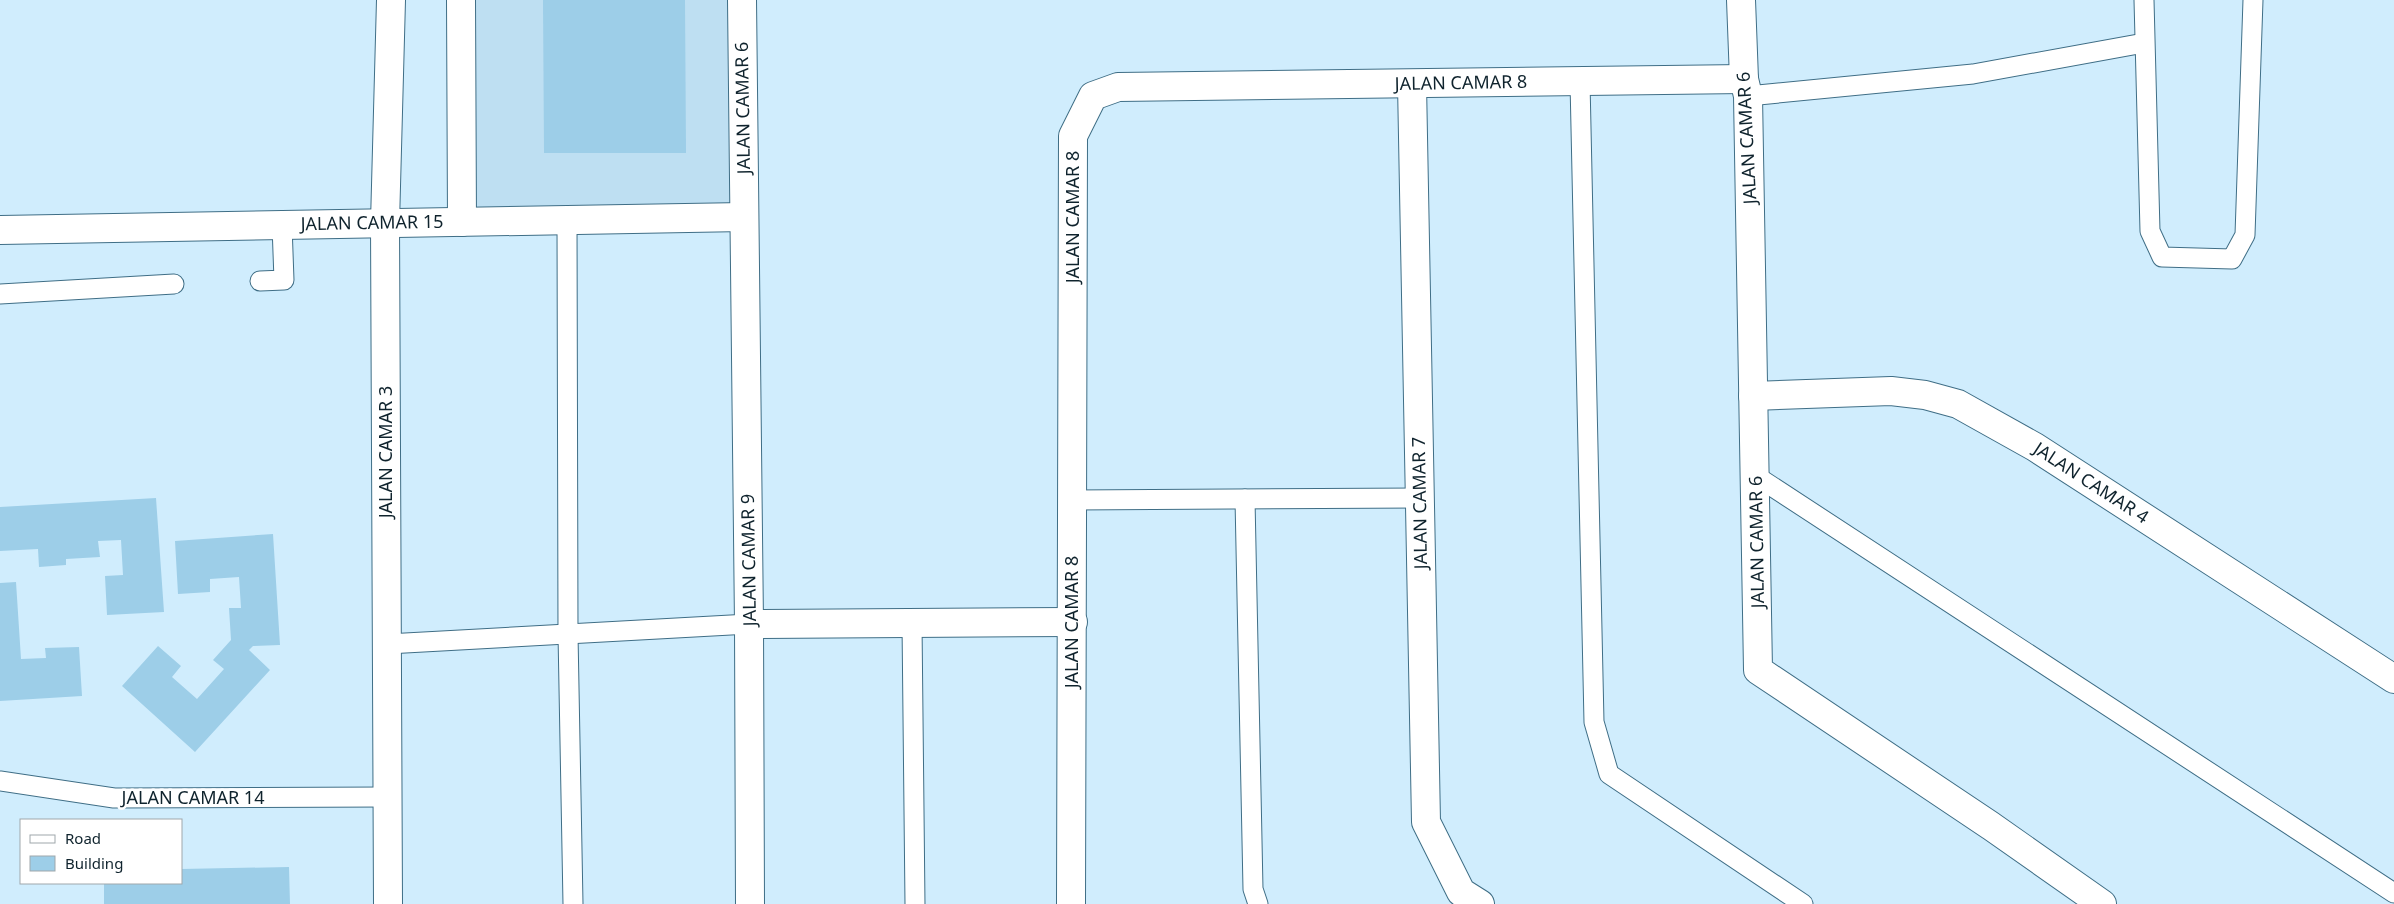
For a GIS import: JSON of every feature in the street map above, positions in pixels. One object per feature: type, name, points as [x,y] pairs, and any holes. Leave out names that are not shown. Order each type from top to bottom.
[{"type":"street","name":"JALAN CAMAR 3","points":[[388,904],[385,223],[391,0]]},
{"type":"street","points":[[461,0],[462,222]]},
{"type":"street","name":"JALAN CAMAR 6","points":[[742,0],[744,217]]},
{"type":"street","name":"JALAN CAMAR 6","points":[[1741,0],[1746,87],[1756,476],[1758,670],[1991,826],[2102,904]]},
{"type":"street","name":"JALAN CAMAR 8","points":[[1071,904],[1073,136],[1093,96],[1118,87],[1580,82],[1746,87]]},
{"type":"street","name":"JALAN CAMAR 7","points":[[1412,84],[1426,822],[1461,892],[1480,904]]},
{"type":"street","name":"JALAN CAMAR 15","points":[[0,230],[744,217]]},
{"type":"street","name":"JALAN CAMAR 9","points":[[744,217],[750,904]]},
{"type":"street","name":"JALAN CAMAR 4","points":[[1753,396],[1891,391],[1925,395],[1958,404],[2035,447],[2394,679]]},
{"type":"street","points":[[749,624],[1073,622]]},
{"type":"lane","points":[[2144,0],[2150,231],[2162,256],[2232,259],[2245,235],[2253,0]]},
{"type":"lane","points":[[1746,87],[1973,74],[2144,43]]},
{"type":"lane","points":[[1580,82],[1594,722],[1609,774],[1803,904]]},
{"type":"lane","points":[[567,220],[568,634],[573,904]]},
{"type":"lane","points":[[260,281],[284,280],[282,225]]},
{"type":"lane","points":[[0,294],[174,284]]},
{"type":"lane","points":[[1756,476],[2394,893]]},
{"type":"lane","points":[[1073,500],[1420,498]]},
{"type":"lane","points":[[1245,499],[1253,889],[1258,904]]},
{"type":"lane","points":[[912,623],[914,904]]},
{"type":"lane","points":[[386,644],[749,624]]},
{"type":"lane","name":"JALAN CAMAR 14","points":[[0,780],[114,798],[388,797]]},
{"type":"shaded area","points":[[450,0],[729,0],[730,205],[449,209]]},
{"type":"building","points":[[543,0],[685,0],[686,153],[544,153]]},
{"type":"building","points":[[156,498],[164,612],[107,615],[105,576],[123,575],[121,540],[98,541],[100,557],[66,559],[66,565],[39,567],[38,549],[0,551],[0,507]]},
{"type":"building","points":[[273,534],[280,645],[253,646],[249,650],[270,670],[195,752],[122,686],[158,646],[181,666],[172,677],[197,699],[224,669],[213,660],[231,640],[229,608],[241,608],[239,577],[210,579],[210,592],[178,594],[175,541]]},
{"type":"building","points":[[16,582],[21,659],[46,658],[45,648],[79,647],[82,696],[0,701],[0,583]]},
{"type":"building","points":[[289,867],[290,904],[104,904],[104,884],[182,884],[182,869]]}]
